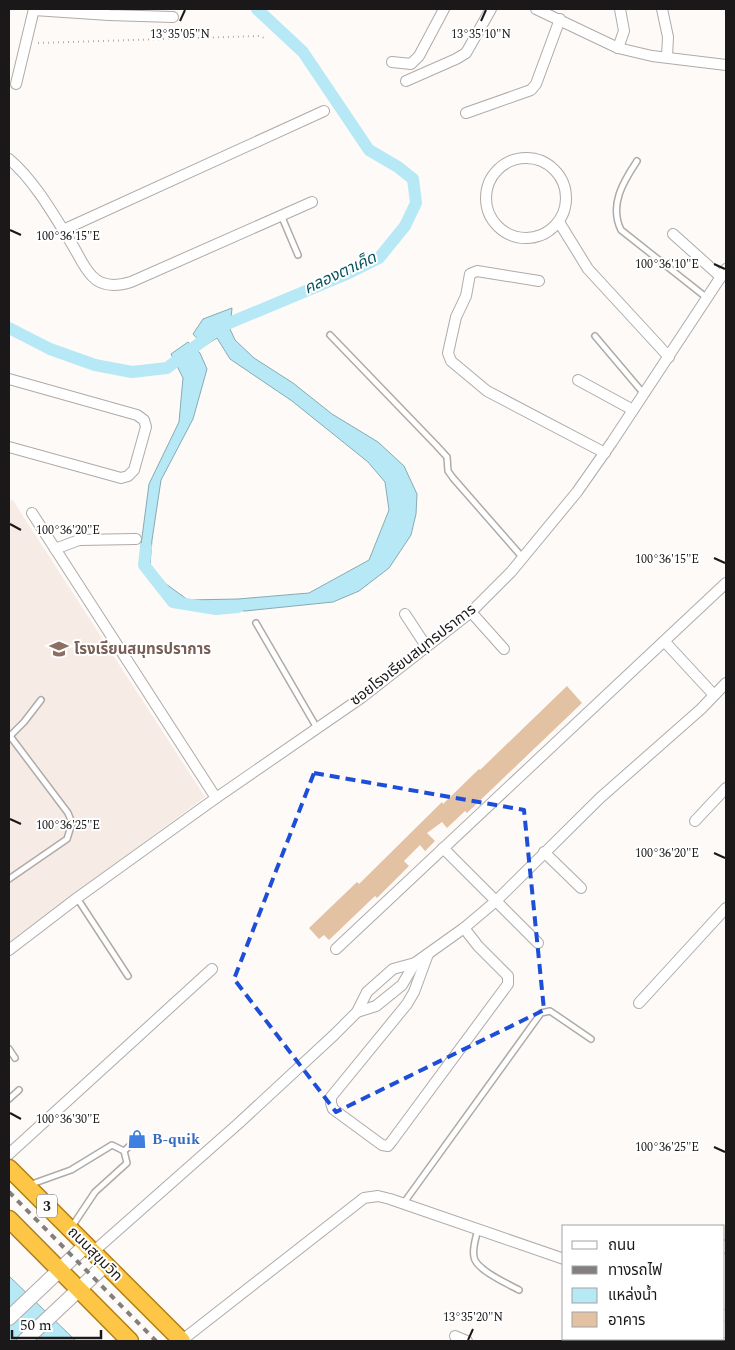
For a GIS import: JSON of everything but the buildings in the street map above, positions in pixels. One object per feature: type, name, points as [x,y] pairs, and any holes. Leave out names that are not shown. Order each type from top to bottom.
[{"type":"highway","name":"ถนนสุขุมวิท","points":[[9,1168],[181,1341]]},
{"type":"highway","name":"3","points":[[9,1219],[130,1341]]},
{"type":"main road","points":[[9,1318],[59,1270],[89,1248]]},
{"type":"main road","points":[[24,1341],[106,1265]]},
{"type":"street","points":[[16,84],[34,9],[109,15],[173,17]]},
{"type":"street","points":[[392,62],[411,64],[419,56],[444,9]]},
{"type":"street","points":[[406,81],[456,59],[466,52],[491,9]]},
{"type":"street","points":[[536,9],[618,48],[652,56],[726,65]]},
{"type":"street","points":[[618,48],[624,31],[620,9]]},
{"type":"street","points":[[662,9],[668,37],[667,57]]},
{"type":"street","points":[[466,114],[531,90],[536,84],[560,19]]},
{"type":"street","points":[[63,230],[324,111]]},
{"type":"street","points":[[519,158],[534,158],[548,164],[559,174],[565,187],[566,202],[559,222],[553,229],[540,237],[525,240],[510,236],[498,229],[489,216],[485,202],[487,187],[493,174],[504,163],[519,158]]},
{"type":"street","points":[[9,159],[26,176],[92,277],[107,285],[118,286],[131,282],[312,202]]},
{"type":"street","points":[[559,222],[588,269],[669,357]]},
{"type":"street","points":[[673,234],[724,273]]},
{"type":"street","points":[[539,281],[478,272],[470,274],[466,296],[456,317],[448,353],[451,361],[487,390],[605,453]]},
{"type":"street","name":"ซอยโรงเรียนสมุทรปราการ","points":[[9,950],[77,898],[216,798],[361,698],[471,612],[523,558],[577,492],[605,453],[724,273]]},
{"type":"street","points":[[9,379],[137,415],[144,420],[146,427],[134,470],[128,476],[121,478],[9,447]]},
{"type":"street","points":[[578,380],[633,410]]},
{"type":"street","points":[[32,513],[216,798]]},
{"type":"street","points":[[55,549],[79,540],[136,539]]},
{"type":"street","points":[[336,949],[726,584]]},
{"type":"street","points":[[471,612],[504,649]]},
{"type":"street","points":[[405,614],[426,646]]},
{"type":"street","points":[[665,642],[714,695]]},
{"type":"street","points":[[89,1248],[239,1123],[357,1012],[366,992],[393,969],[415,963],[428,954],[464,928],[496,901],[600,798],[688,720],[726,683]]},
{"type":"street","points":[[695,822],[726,788]]},
{"type":"street","points":[[443,848],[538,943]]},
{"type":"street","points":[[544,852],[581,888]]},
{"type":"street","points":[[639,1003],[726,908]]},
{"type":"street","points":[[428,954],[414,992],[407,1004],[331,1097],[333,1109],[382,1146],[388,1146],[392,1141],[508,984],[508,976],[478,946],[464,928]]},
{"type":"street","points":[[357,1012],[376,1006],[402,984],[415,963]]},
{"type":"street","points":[[9,1154],[212,969]]},
{"type":"street","points":[[181,1341],[364,1198],[378,1196],[562,1258]]},
{"type":"street","points":[[455,1336],[467,1341]]},
{"type":"lane","points":[[637,161],[623,183],[618,196],[617,220],[621,230],[707,298]]},
{"type":"lane","points":[[280,215],[298,255]]},
{"type":"lane","points":[[330,335],[436,445],[447,458],[448,471],[453,478],[523,558]]},
{"type":"lane","points":[[595,336],[644,394]]},
{"type":"lane","points":[[256,623],[317,729]]},
{"type":"lane","points":[[9,879],[67,839],[72,822],[68,813],[9,737],[24,722],[41,700]]},
{"type":"lane","points":[[77,898],[128,976]]},
{"type":"lane","points":[[403,1204],[541,1014],[550,1011],[591,1038]]},
{"type":"lane","points":[[9,1049],[15,1058]]},
{"type":"lane","points":[[9,1099],[19,1090]]},
{"type":"lane","points":[[124,1151],[135,1141]]},
{"type":"lane","points":[[26,1186],[71,1170],[112,1145],[124,1151],[127,1162],[95,1192],[70,1229]]},
{"type":"lane","points":[[478,1230],[473,1248],[474,1259],[481,1268],[518,1290]]},
{"type":"lane","points":[[716,1341],[725,1341]]},
{"type":"path","points":[[26,44],[259,36],[267,40]]},
{"type":"highlighted area","points":[[314,773],[524,810],[544,1010],[336,1112],[234,979]]},
{"type":"shaded area","name":"โรงเรียนสมุทรปราการ","points":[[12,499],[205,797],[9,942],[9,502]]},
{"type":"water","points":[[232,308],[230,329],[235,340],[254,358],[293,383],[332,414],[378,442],[404,466],[417,494],[416,514],[411,535],[389,568],[359,591],[333,602],[245,611],[191,605],[171,600],[144,565],[141,545],[149,484],[179,422],[183,378],[171,354],[188,342],[200,353],[207,369],[193,419],[161,480],[150,565],[166,584],[188,600],[238,599],[309,593],[369,560],[389,510],[385,482],[368,462],[292,401],[230,359],[217,338],[204,346],[193,334],[203,319]]},
{"type":"water","points":[[9,1276],[76,1341],[9,1341]]},
{"type":"waterway","name":"คลองตาเค็ด","points":[[9,328],[50,349],[95,365],[132,372],[167,368],[222,326],[349,273],[379,258],[405,226],[416,203],[413,179],[398,167],[369,150],[303,52],[257,9]]},
{"type":"waterway","points":[[146,547],[144,565],[173,602],[216,609],[238,607]]},
{"type":"railway","points":[[9,1192],[156,1341]]},
{"type":"place","name":"โรงเรียนสมุทรปราการ","points":[[59,649]]},
{"type":"place","name":"B-quik","points":[[137,1139]]}]
